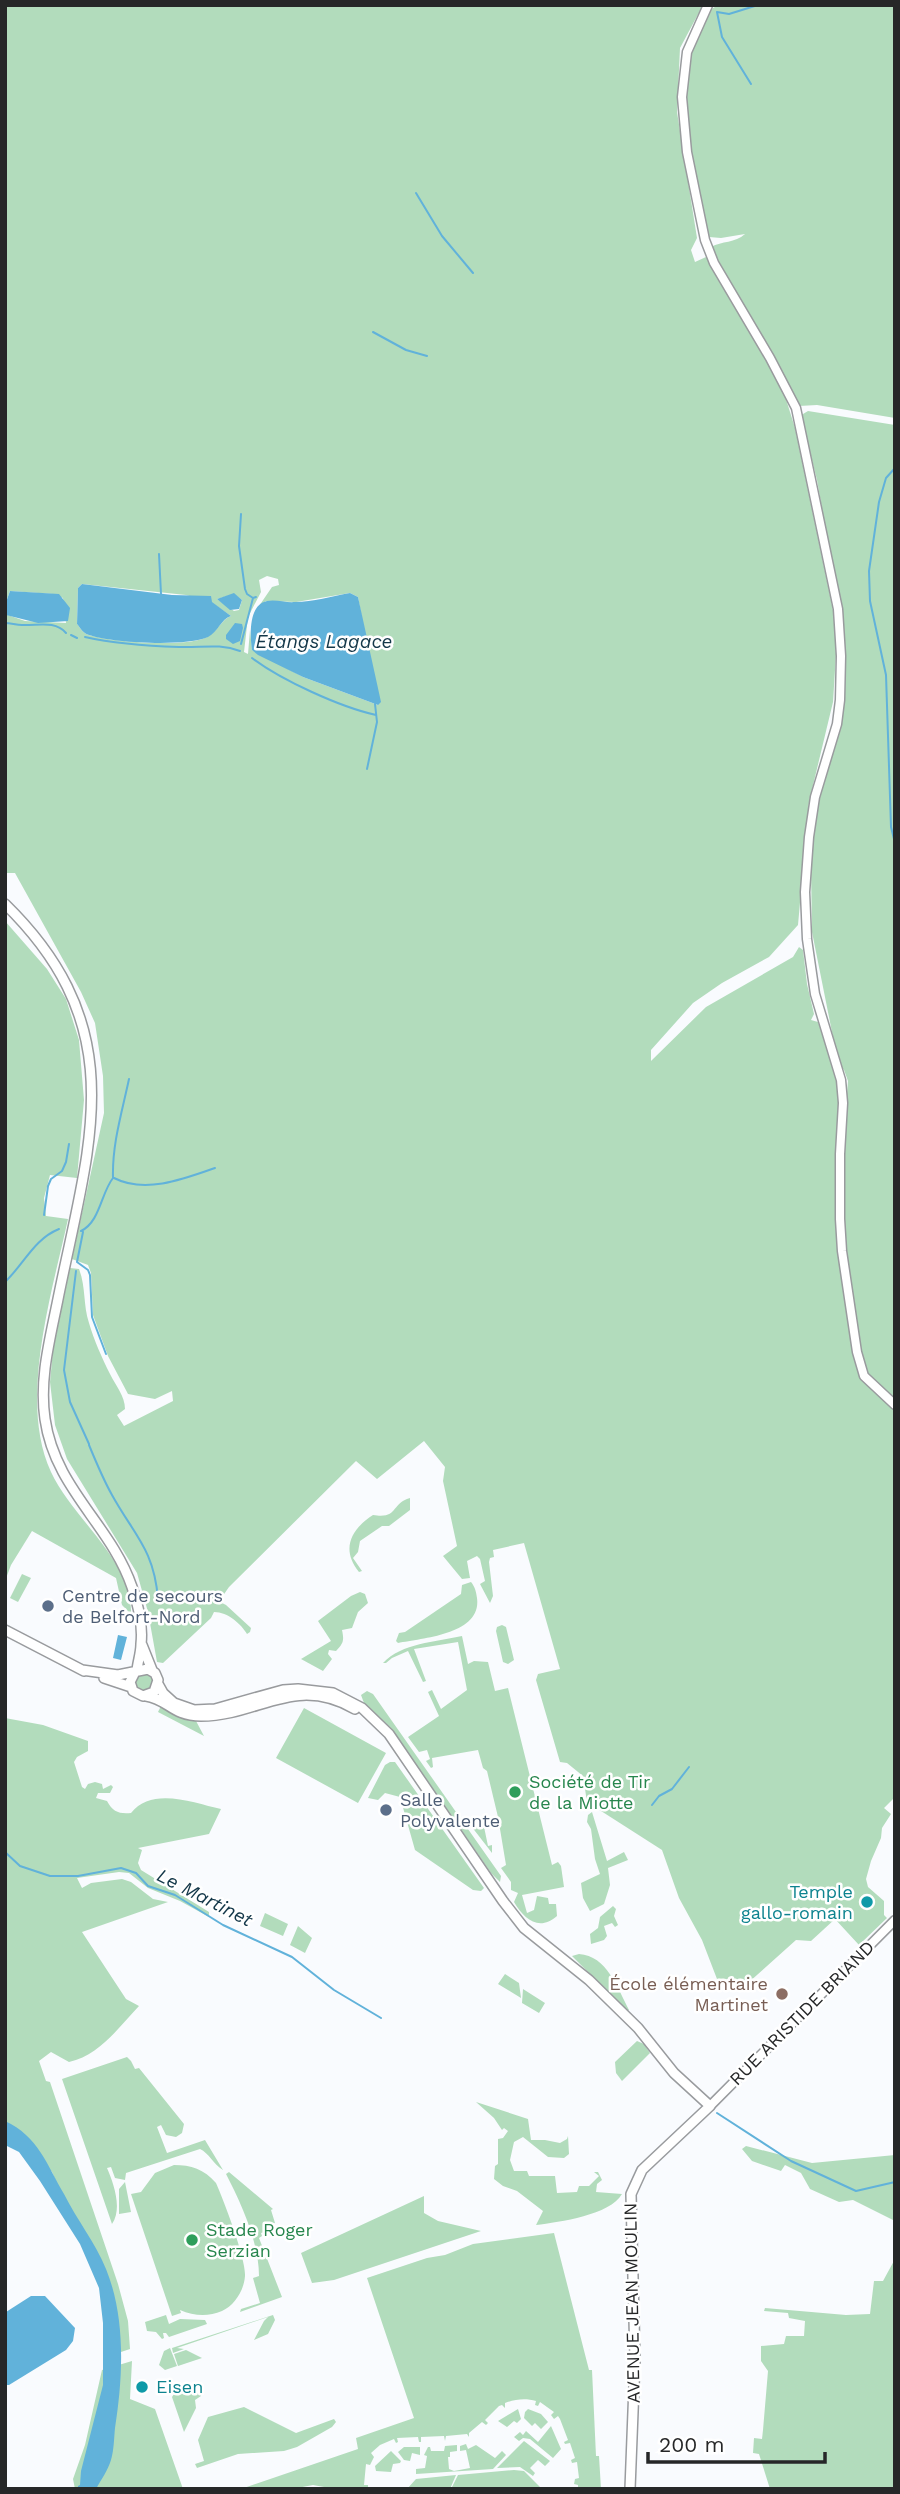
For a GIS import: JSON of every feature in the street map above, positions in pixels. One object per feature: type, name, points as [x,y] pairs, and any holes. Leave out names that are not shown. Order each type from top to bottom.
[{"type":"main road","points":[[5,904],[36,937],[59,970],[76,1006],[88,1048],[93,1088],[90,1136],[46,1359],[44,1409],[49,1439],[60,1468],[120,1561],[132,1587],[142,1645],[157,1676],[158,1685],[174,1703],[194,1710],[234,1705],[283,1690],[310,1689],[333,1693],[354,1702],[372,1715],[389,1734],[524,1928],[589,1980],[638,2028],[675,2074],[710,2106]]},
{"type":"main road","points":[[5,1630],[90,1675],[131,1687],[136,1693],[159,1699],[181,1714],[198,1716],[223,1713],[289,1696],[331,1699],[352,1707],[368,1719],[405,1760]]},
{"type":"main road","points":[[131,1687],[131,1677],[136,1671],[142,1645]]},
{"type":"main road","points":[[82,1670],[111,1675],[144,1668],[152,1670]]},
{"type":"main road","points":[[146,1696],[154,1692],[158,1685]]},
{"type":"main road","name":"AVENUE JEAN MOULIN","points":[[630,2489],[635,2360],[631,2194],[642,2170],[710,2106]]},
{"type":"street","points":[[708,5],[687,52],[682,97],[687,152],[698,195],[705,240],[714,262],[771,358],[796,408],[838,609],[840,700],[837,724],[816,797],[809,837],[805,892],[807,939],[815,994],[841,1080],[843,1103],[840,1219],[857,1352],[863,1376],[895,1405]]},
{"type":"street","name":"RUE ARISTIDE BRIAND","points":[[710,2106],[895,1920]]},
{"type":"green space","points":[[5,5],[703,5],[680,48],[677,112],[697,238],[691,250],[695,262],[706,257],[711,264],[773,369],[785,396],[795,428],[834,615],[836,654],[833,702],[809,802],[798,925],[769,957],[693,1003],[651,1050],[651,1061],[706,1007],[793,957],[799,947],[803,950],[814,1014],[811,1020],[818,1022],[838,1081],[842,1156],[848,1081],[838,1062],[812,932],[811,869],[812,838],[819,796],[843,706],[845,640],[817,480],[802,420],[803,414],[808,411],[895,425],[895,1797],[884,1808],[891,1814],[882,1828],[866,1879],[868,1887],[884,1901],[884,1915],[887,1918],[859,1945],[835,1919],[811,1941],[796,1940],[748,1983],[717,1979],[702,1940],[679,1898],[662,1850],[587,1802],[583,1776],[567,1763],[560,1762],[536,1680],[538,1674],[560,1669],[524,1543],[493,1550],[494,1557],[490,1558],[489,1562],[493,1596],[490,1603],[480,1584],[485,1581],[477,1556],[467,1561],[470,1578],[462,1579],[443,1556],[457,1546],[443,1481],[445,1467],[424,1441],[377,1479],[356,1461],[229,1587],[222,1597],[222,1603],[251,1628],[250,1632],[247,1634],[229,1616],[214,1612],[211,1618],[163,1663],[157,1662],[148,1612],[137,1573],[67,1459],[55,1425],[50,1382],[53,1350],[70,1268],[79,1269],[91,1329],[104,1362],[124,1400],[125,1409],[117,1415],[124,1426],[173,1401],[172,1391],[155,1399],[128,1394],[108,1356],[93,1315],[91,1273],[88,1265],[72,1259],[104,1113],[103,1076],[95,1023],[81,992],[15,873],[5,873],[5,614],[25,621],[66,623],[63,598],[53,594],[10,591],[5,605]],"holes":[[[267,576],[278,579],[279,585],[272,587],[259,606],[266,601],[296,602],[350,593],[358,597],[378,705],[303,677],[252,650],[250,630],[248,654],[244,652],[248,617],[261,592],[259,580]],[[82,584],[186,595],[211,602],[231,616],[211,635],[197,640],[149,643],[100,638],[85,633],[77,624],[78,588]],[[234,594],[242,600],[239,610],[234,611],[217,599]]]},
{"type":"green space","points":[[719,5],[895,5],[895,418],[817,405],[799,406],[711,247],[745,234],[709,237],[690,149],[686,104],[691,54],[709,10]]},
{"type":"green space","points":[[5,921],[47,969],[66,999],[79,1040],[84,1100],[77,1178],[50,1175],[44,1198],[46,1216],[68,1219],[41,1347],[37,1413],[42,1444],[51,1472],[61,1489],[100,1540],[122,1576],[129,1595],[131,1614],[122,1605],[116,1578],[32,1531],[11,1565],[5,1581]]},
{"type":"green space","points":[[410,1498],[410,1510],[389,1526],[382,1526],[360,1541],[358,1552],[353,1558],[362,1571],[359,1572],[350,1556],[349,1548],[354,1534],[373,1515],[387,1515]]},
{"type":"green space","points":[[22,1574],[31,1578],[18,1602],[10,1598]]},
{"type":"green space","points":[[471,1582],[477,1598],[476,1610],[470,1620],[461,1627],[436,1636],[398,1643],[396,1641],[399,1633],[405,1632],[461,1594],[462,1585]]},
{"type":"green space","points":[[360,1592],[365,1594],[368,1603],[358,1612],[352,1628],[342,1630],[342,1643],[336,1651],[329,1650],[328,1654],[332,1659],[323,1671],[301,1659],[331,1641],[318,1621]]},
{"type":"green space","points":[[497,1627],[506,1627],[514,1660],[508,1664],[503,1662],[496,1631]]},
{"type":"green space","points":[[462,1636],[468,1664],[474,1661],[488,1662],[495,1691],[508,1688],[552,1865],[558,1862],[561,1866],[564,1887],[522,1895],[527,1913],[534,1910],[537,1896],[548,1898],[549,1904],[556,1904],[557,1916],[544,1923],[532,1921],[518,1908],[514,1902],[518,1893],[511,1890],[511,1882],[501,1868],[506,1865],[498,1817],[487,1771],[483,1768],[478,1750],[432,1758],[431,1768],[426,1761],[430,1759],[427,1750],[419,1752],[408,1737],[439,1716],[428,1692],[432,1690],[441,1709],[467,1690],[458,1642],[414,1649],[426,1681],[423,1682],[408,1651],[383,1663],[409,1647]]},
{"type":"green space","points":[[149,1673],[154,1679],[152,1689],[146,1693],[136,1690],[133,1680],[136,1674]]},
{"type":"green space","points":[[367,1691],[373,1694],[501,1876],[500,1882],[491,1873],[391,1728],[364,1703],[361,1695]]},
{"type":"green space","points":[[162,1704],[196,1721],[204,1736],[158,1712]]},
{"type":"green space","points":[[304,1708],[386,1753],[358,1803],[276,1758]]},
{"type":"green space","points":[[5,1718],[43,1725],[88,1741],[88,1751],[74,1762],[82,1787],[85,1789],[88,1784],[95,1782],[102,1784],[103,1789],[111,1785],[113,1787],[110,1793],[98,1793],[96,1798],[107,1801],[117,1812],[131,1813],[150,1800],[162,1798],[221,1809],[209,1834],[138,1848],[142,1850],[138,1863],[141,1870],[209,1912],[209,1917],[148,1888],[129,1873],[77,1878],[82,1888],[91,1883],[122,1879],[131,1882],[153,1899],[168,1902],[82,1932],[126,1999],[139,2006],[108,2040],[90,2053],[69,2062],[51,2052],[39,2061],[46,2081],[50,2082],[118,2284],[128,2321],[130,2349],[118,2353],[118,2326],[52,2172],[5,2122]]},
{"type":"green space","points":[[395,1762],[484,1888],[481,1891],[473,1890],[415,1850],[400,1797],[385,1793],[378,1800],[368,1798],[385,1765]]},
{"type":"green space","points":[[592,1812],[607,1861],[624,1852],[628,1860],[608,1868],[610,1885],[604,1904],[590,1911],[583,1898],[581,1883],[600,1874],[591,1829],[587,1822],[588,1815]]},
{"type":"green space","points":[[486,1815],[487,1821],[483,1822],[488,1846],[492,1845],[492,1853],[468,1822],[479,1821]]},
{"type":"green space","points":[[613,1906],[616,1909],[614,1916],[618,1925],[615,1927],[612,1923],[604,1926],[607,1936],[604,1940],[591,1944],[590,1934],[598,1928],[600,1917]]},
{"type":"green space","points":[[265,1913],[288,1924],[283,1936],[260,1926]]},
{"type":"green space","points":[[298,1926],[312,1938],[305,1953],[290,1945]]},
{"type":"green space","points":[[579,1954],[597,1960],[604,1967],[629,2010],[627,2011],[572,1956]]},
{"type":"green space","points":[[505,1974],[519,1983],[521,1998],[498,1984]]},
{"type":"green space","points":[[523,1989],[545,2003],[539,2013],[522,2003]]},
{"type":"green space","points":[[637,2041],[644,2044],[650,2053],[622,2081],[616,2073],[615,2062]]},
{"type":"green space","points":[[127,2057],[184,2124],[182,2133],[176,2137],[166,2135],[161,2125],[157,2127],[167,2153],[205,2140],[223,2170],[200,2149],[126,2173],[125,2180],[115,2178],[111,2167],[107,2168],[117,2203],[112,2224],[62,2079]]},
{"type":"green space","points":[[476,2102],[528,2119],[531,2140],[560,2143],[568,2136],[569,2154],[564,2158],[548,2157],[523,2137],[514,2142],[510,2160],[514,2171],[527,2171],[529,2176],[555,2176],[557,2193],[577,2192],[579,2186],[589,2186],[599,2176],[594,2172],[598,2172],[602,2180],[597,2184],[596,2192],[622,2194],[616,2201],[596,2212],[536,2225],[543,2211],[517,2191],[494,2179],[495,2166],[498,2164],[498,2139],[503,2138],[508,2131],[504,2128],[502,2130],[494,2118]]},
{"type":"green space","points":[[746,2146],[812,2163],[895,2155],[895,2221],[853,2200],[839,2202],[810,2189],[801,2173],[785,2165],[781,2171],[752,2161],[742,2149]]},
{"type":"green space","points":[[174,2165],[197,2169],[216,2183],[238,2244],[245,2276],[243,2287],[231,2305],[217,2313],[201,2315],[180,2310],[181,2313],[172,2316],[131,2194],[141,2192],[155,2173]]},
{"type":"green space","points":[[229,2172],[273,2209],[274,2229],[261,2233],[259,2238],[282,2297],[240,2312],[241,2309],[260,2303],[253,2278],[259,2276],[258,2263],[248,2223],[226,2174]]},
{"type":"green space","points":[[125,2182],[131,2212],[119,2214],[119,2189]]},
{"type":"green space","points":[[424,2196],[424,2213],[438,2221],[481,2231],[334,2280],[312,2283],[301,2253]]},
{"type":"green space","points":[[554,2233],[589,2370],[592,2370],[596,2456],[599,2456],[601,2489],[578,2489],[578,2485],[574,2484],[575,2479],[579,2478],[577,2462],[572,2463],[571,2460],[575,2458],[570,2443],[564,2442],[568,2440],[560,2419],[558,2416],[554,2419],[551,2415],[554,2412],[540,2402],[538,2406],[535,2405],[536,2401],[524,2399],[505,2403],[505,2408],[499,2406],[485,2420],[488,2423],[486,2425],[482,2422],[469,2433],[469,2437],[467,2434],[446,2436],[445,2441],[444,2436],[421,2437],[421,2442],[418,2437],[397,2438],[396,2443],[394,2439],[380,2445],[371,2453],[374,2457],[370,2465],[366,2464],[364,2485],[368,2487],[364,2489],[335,2489],[313,2485],[292,2489],[241,2489],[358,2449],[356,2438],[414,2418],[367,2278],[473,2244]]},
{"type":"green space","points":[[895,2259],[895,2489],[770,2489],[759,2454],[753,2453],[754,2438],[762,2439],[768,2371],[761,2361],[761,2346],[784,2344],[786,2336],[804,2336],[805,2321],[789,2318],[788,2313],[764,2311],[765,2308],[846,2315],[870,2314],[874,2281],[883,2281]]},
{"type":"green space","points":[[166,2315],[169,2324],[180,2319],[205,2320],[207,2324],[169,2337],[163,2333],[162,2339],[156,2332],[147,2331],[145,2322]]},
{"type":"green space","points":[[273,2315],[275,2320],[268,2334],[254,2340],[268,2317],[177,2348],[184,2349],[173,2353],[172,2348]]},
{"type":"green space","points":[[170,2348],[177,2366],[165,2370],[159,2365],[164,2351]]},
{"type":"green space","points":[[186,2350],[202,2358],[178,2366],[174,2354]]},
{"type":"green space","points":[[132,2361],[130,2399],[155,2409],[183,2489],[75,2489],[73,2479],[85,2445],[102,2370]]},
{"type":"green space","points":[[193,2387],[202,2391],[201,2396],[195,2400],[196,2408],[184,2432],[172,2397]]},
{"type":"green space","points":[[244,2407],[296,2433],[334,2419],[336,2422],[297,2447],[284,2451],[238,2454],[197,2468],[195,2464],[204,2461],[198,2440],[208,2417]]},
{"type":"green space","points":[[518,2409],[521,2419],[517,2423],[514,2421],[507,2427],[498,2421]]},
{"type":"green space","points":[[528,2409],[541,2414],[548,2422],[541,2429],[535,2423],[532,2426],[524,2418]]},
{"type":"green space","points":[[551,2426],[561,2449],[553,2458],[530,2439],[523,2438],[519,2441],[514,2437],[520,2432],[523,2435],[526,2431],[538,2442]]},
{"type":"green space","points":[[524,2441],[550,2461],[545,2466],[538,2460],[530,2468],[535,2473],[533,2476],[520,2467],[497,2468]]},
{"type":"green space","points":[[466,2444],[468,2449],[476,2445],[495,2458],[502,2451],[506,2455],[493,2469],[416,2474],[416,2469],[425,2468],[427,2456],[424,2455],[428,2447],[431,2451],[444,2451],[445,2446],[457,2445],[457,2451],[450,2452],[448,2457],[449,2469],[454,2471],[470,2468],[466,2450],[460,2451],[460,2446]]},
{"type":"green space","points":[[404,2447],[420,2447],[420,2455],[412,2453],[410,2461],[404,2460],[398,2452]]},
{"type":"green space","points":[[391,2451],[400,2463],[393,2464],[391,2472],[376,2471],[375,2466]]},
{"type":"green space","points":[[524,2471],[542,2489],[451,2489],[458,2475]]},
{"type":"green space","points":[[456,2475],[450,2489],[407,2489],[416,2479]]},
{"type":"water","name":"Étangs Lagace","points":[[82,584],[172,595],[211,596],[212,602],[231,616],[211,635],[197,640],[149,643],[100,638],[85,633],[77,624],[78,588]]},
{"type":"water","points":[[10,591],[59,594],[70,608],[68,621],[38,623],[6,615],[5,605]]},
{"type":"water","points":[[234,593],[242,600],[239,609],[230,610],[217,599]]},
{"type":"water","name":"Étangs Lagace","points":[[350,593],[358,597],[381,702],[378,705],[303,677],[252,650],[253,615],[261,604],[267,601],[309,601]]},
{"type":"water","points":[[235,623],[242,624],[243,628],[240,641],[233,644],[226,639],[226,635]]},
{"type":"water","points":[[118,1635],[127,1637],[121,1660],[113,1658]]},
{"type":"water","points":[[5,2121],[26,2135],[40,2152],[97,2250],[106,2269],[117,2307],[121,2348],[120,2389],[112,2456],[96,2489],[78,2489],[78,2486],[103,2385],[103,2323],[99,2288],[80,2244],[40,2181],[19,2152],[5,2145]]},
{"type":"water","points":[[31,2296],[45,2296],[75,2328],[73,2341],[66,2350],[5,2385],[6,2312]]},
{"type":"waterway","points":[[751,84],[722,37],[717,12],[729,14],[758,5]]},
{"type":"waterway","points":[[416,193],[442,236],[473,273]]},
{"type":"waterway","points":[[373,332],[406,350],[427,356]]},
{"type":"waterway","points":[[895,468],[886,478],[879,502],[869,571],[870,601],[886,675],[891,827],[895,843]]},
{"type":"waterway","points":[[241,514],[239,546],[245,589],[253,598]]},
{"type":"waterway","points":[[159,554],[161,594]]},
{"type":"waterway","points":[[241,644],[253,598],[256,597]]},
{"type":"waterway","points":[[5,623],[51,625],[66,633]]},
{"type":"waterway","points":[[71,635],[77,638]]},
{"type":"waterway","points":[[85,637],[132,644],[217,646],[240,651]]},
{"type":"waterway","points":[[252,658],[311,692],[376,715]]},
{"type":"waterway","points":[[367,769],[377,722],[375,704]]},
{"type":"waterway","points":[[81,1231],[92,1221],[113,1178],[116,1140],[129,1079]]},
{"type":"waterway","points":[[44,1215],[48,1186],[51,1179],[62,1171],[69,1144]]},
{"type":"waterway","points":[[114,1178],[126,1183],[151,1185],[215,1168]]},
{"type":"waterway","points":[[5,1282],[36,1245],[59,1229]]},
{"type":"waterway","points":[[83,1232],[77,1262],[88,1270],[90,1275],[92,1317],[106,1354]]},
{"type":"waterway","points":[[76,1271],[64,1370],[70,1402],[89,1444]]},
{"type":"waterway","points":[[89,1445],[109,1489],[142,1543],[152,1567],[158,1599]]},
{"type":"waterway","points":[[652,1805],[659,1796],[672,1789],[689,1767]]},
{"type":"waterway","name":"Le Martinet","points":[[5,1852],[20,1866],[50,1876],[78,1876],[121,1868],[136,1873],[148,1886],[175,1895],[223,1925],[292,1957],[334,1990],[381,2018]]},
{"type":"waterway","name":"Le Martinet","points":[[717,2113],[791,2161],[856,2191],[895,2182]]},
{"type":"place","name":"Centre de secours de Belfort-Nord","points":[[48,1606]]},
{"type":"place","name":"Société de Tir de la Miotte","points":[[515,1792]]},
{"type":"place","name":"Salle Polyvalente","points":[[386,1810]]},
{"type":"place","name":"Temple gallo-romain","points":[[867,1902]]},
{"type":"place","name":"École élémentaire Martinet","points":[[782,1994]]},
{"type":"place","name":"Stade Roger Serzian","points":[[192,2240]]},
{"type":"place","name":"Eisen","points":[[142,2387]]}]
